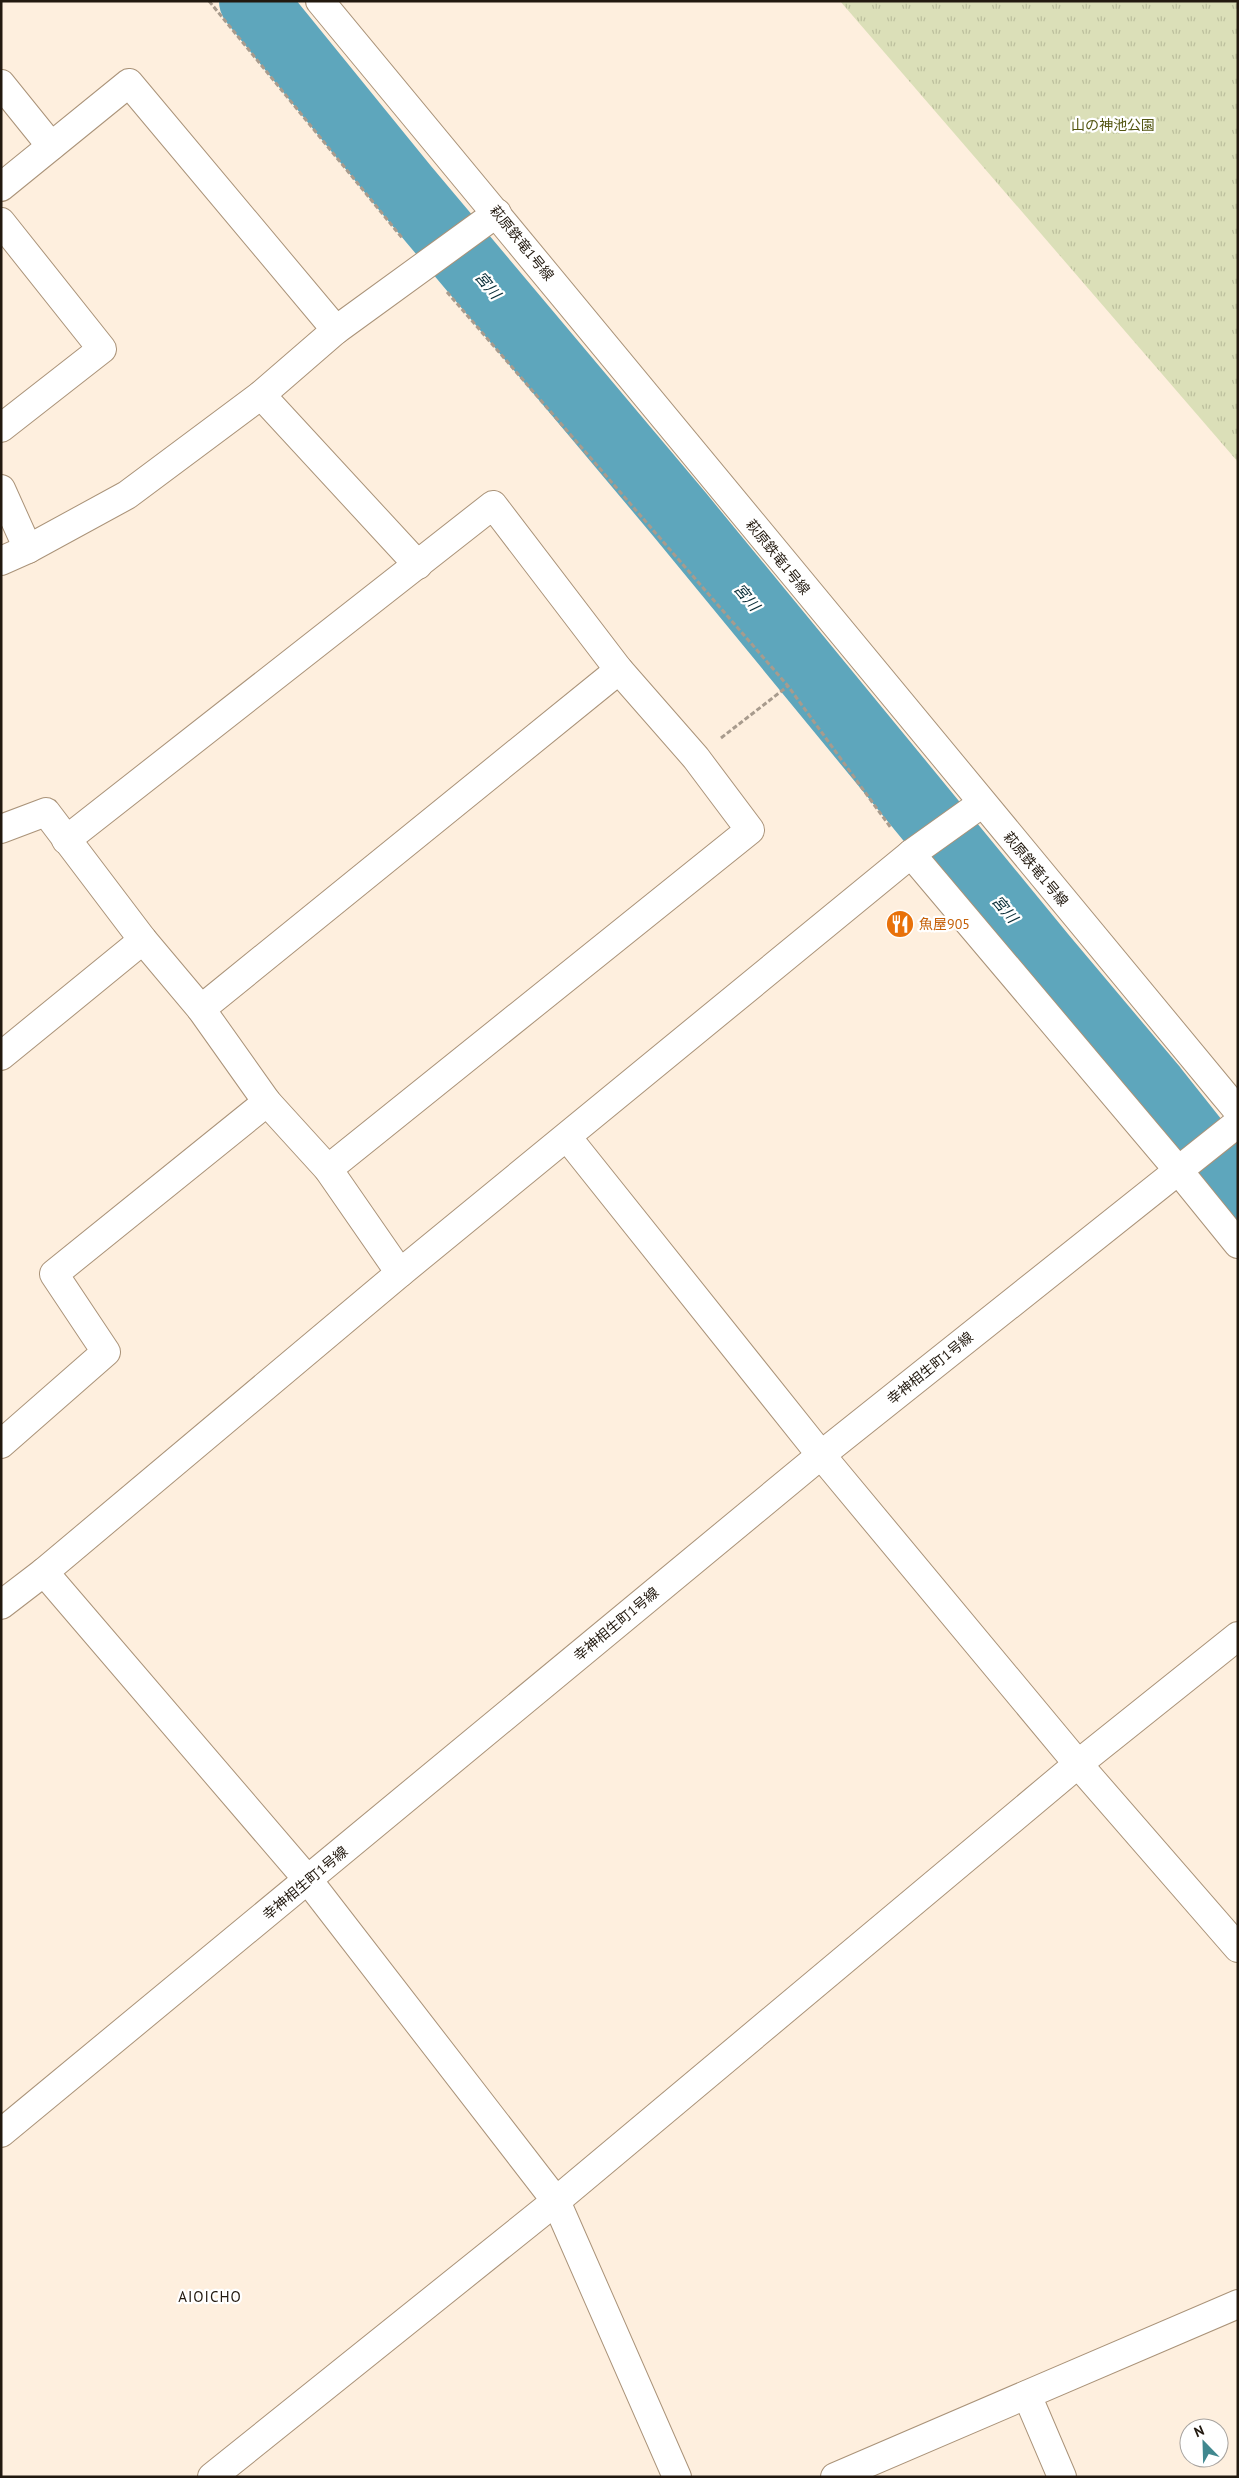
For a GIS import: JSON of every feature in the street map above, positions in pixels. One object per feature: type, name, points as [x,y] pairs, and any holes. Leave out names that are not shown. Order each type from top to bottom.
[{"type":"street","name":"萩原鉄竜1号線","points":[[320,1],[490,219],[973,810],[1238,1111]]},
{"type":"street","points":[[1,187],[129,83],[336,330]]},
{"type":"street","points":[[1,84],[51,146]]},
{"type":"street","points":[[1,561],[28,549],[127,495],[261,395],[336,330],[490,219]]},
{"type":"street","points":[[1,222],[102,349],[1,428]]},
{"type":"street","points":[[261,395],[418,565]]},
{"type":"street","points":[[1,489],[28,549]]},
{"type":"street","points":[[66,840],[492,505],[619,670],[696,758],[750,830],[328,1169]]},
{"type":"street","points":[[201,1008],[619,670]]},
{"type":"street","points":[[1,1605],[44,1572],[400,1273],[919,849],[973,810]]},
{"type":"street","points":[[1,829],[46,812],[143,940],[201,1008],[267,1102],[328,1169],[400,1273]]},
{"type":"street","points":[[919,849],[1238,1244]]},
{"type":"street","points":[[1,1056],[143,940]]},
{"type":"street","points":[[1,1444],[106,1352],[54,1274],[267,1102]]},
{"type":"street","name":"幸神相生町1号線","points":[[1,2133],[820,1455],[1238,1123]]},
{"type":"street","points":[[567,1137],[820,1455],[1078,1764],[1238,1948]]},
{"type":"street","points":[[44,1572],[308,1880],[556,2200],[674,2476]]},
{"type":"street","points":[[212,2477],[556,2200],[1078,1764],[1238,1636]]},
{"type":"street","points":[[835,2477],[1238,2304]]},
{"type":"street","points":[[1026,2395],[1062,2477]]},
{"type":"path","points":[[209,1],[433,260],[788,686],[919,849]]},
{"type":"path","points":[[696,758],[788,686]]},
{"type":"green space","name":"山の神池公園","points":[[840,1],[1238,1],[1238,462]]},
{"type":"waterway","name":"宮川","points":[[253,1],[405,188],[680,515],[1043,957],[1154,1089],[1238,1195]]},
{"type":"place","name":"魚屋905","points":[[900,924]]},
{"type":"district","name":"AIOICHO","points":[[210,2296]]}]
